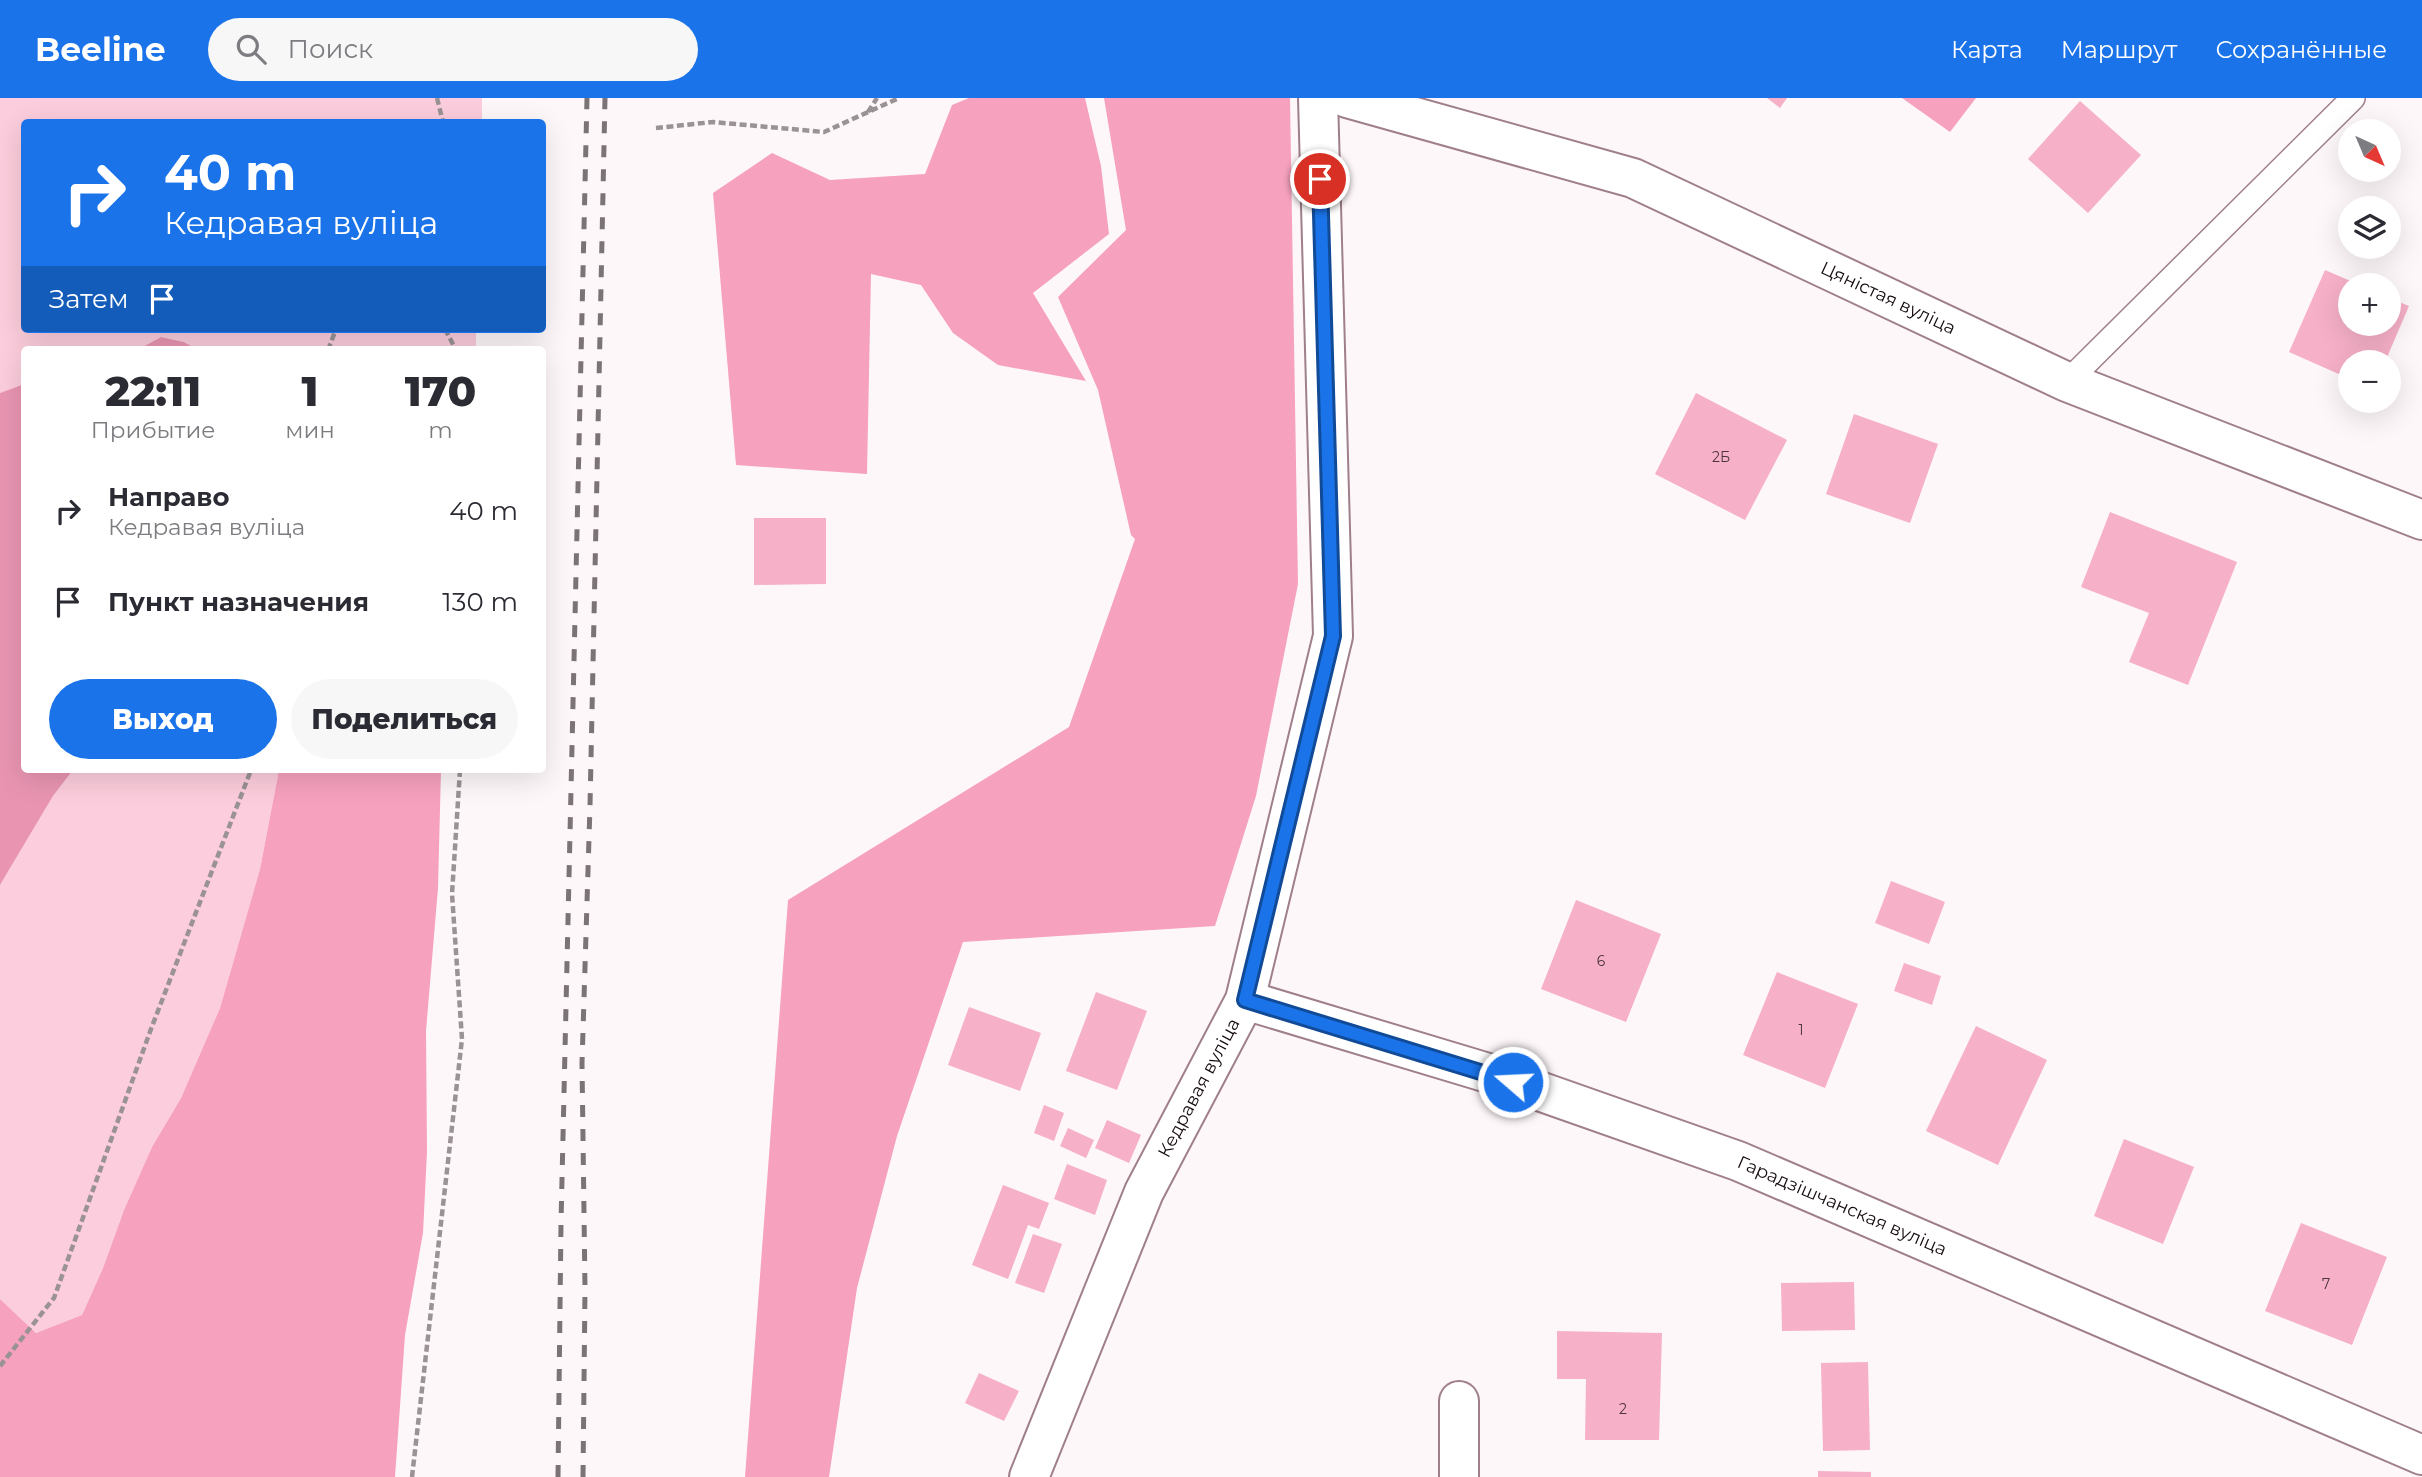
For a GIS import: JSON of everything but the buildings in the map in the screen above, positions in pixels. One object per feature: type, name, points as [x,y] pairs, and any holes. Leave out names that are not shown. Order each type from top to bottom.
[{"type":"street","name":"Кедравая вуліца","points":[[1029,1477],[1144,1192],[1245,1000],[1333,636],[1318,98]]},
{"type":"street","name":"Цяністая вуліца","points":[[1347,98],[1633,178],[2067,382],[2422,520]]},
{"type":"street","name":"Гарадзішчанская вуліца","points":[[1245,1000],[1488,1073],[1738,1161],[2422,1455]]},
{"type":"street","points":[[1459,1401],[1459,1477]]},
{"type":"lane","points":[[2067,382],[2353,98]]},
{"type":"path","points":[[437,98],[442,119]]},
{"type":"path","points":[[867,112],[877,98]]},
{"type":"path","points":[[656,128],[713,122],[824,132],[899,98]]},
{"type":"path","points":[[0,1367],[54,1298],[151,1030],[250,773]]},
{"type":"path","points":[[412,1477],[462,1039],[452,894],[460,773]]},
{"type":"shaded area","points":[[0,98],[482,98],[482,119],[21,119],[21,333],[476,333],[476,346],[191,346],[161,337],[144,346],[21,346],[21,385],[0,393]]},
{"type":"shaded area","points":[[969,98],[1085,98],[1101,166],[1109,234],[1033,293],[1086,381],[998,365],[953,333],[921,285],[871,274],[867,474],[736,465],[713,193],[772,153],[830,180],[925,174],[952,105]]},
{"type":"shaded area","points":[[1104,98],[1290,98],[1298,584],[1256,796],[1215,926],[963,942],[897,1136],[857,1288],[829,1477],[745,1477],[788,900],[1069,727],[1135,539],[1131,535],[1098,390],[1058,297],[1126,230]]},
{"type":"shaded area","points":[[1902,98],[1976,98],[1950,132]]},
{"type":"shaded area","points":[[161,337],[191,346],[144,346]]},
{"type":"shaded area","points":[[21,385],[21,773],[71,773],[53,796],[0,885],[0,393]]},
{"type":"shaded area","points":[[71,773],[278,773],[260,869],[220,1008],[181,1098],[152,1147],[82,1315],[36,1333],[0,1299],[0,885],[53,796]]},
{"type":"shaded area","points":[[278,773],[441,773],[438,888],[426,1031],[427,1152],[423,1233],[405,1335],[395,1477],[0,1477],[0,1299],[36,1333],[82,1315],[152,1147],[181,1098],[220,1008],[260,869]]},
{"type":"railway","points":[[558,1477],[561,1223],[587,98]]},
{"type":"railway","points":[[583,1477],[585,1289],[582,1063],[605,98]]},
{"type":"route","points":[[1320,179],[1333,636],[1245,1000],[1513,1082]]}]
